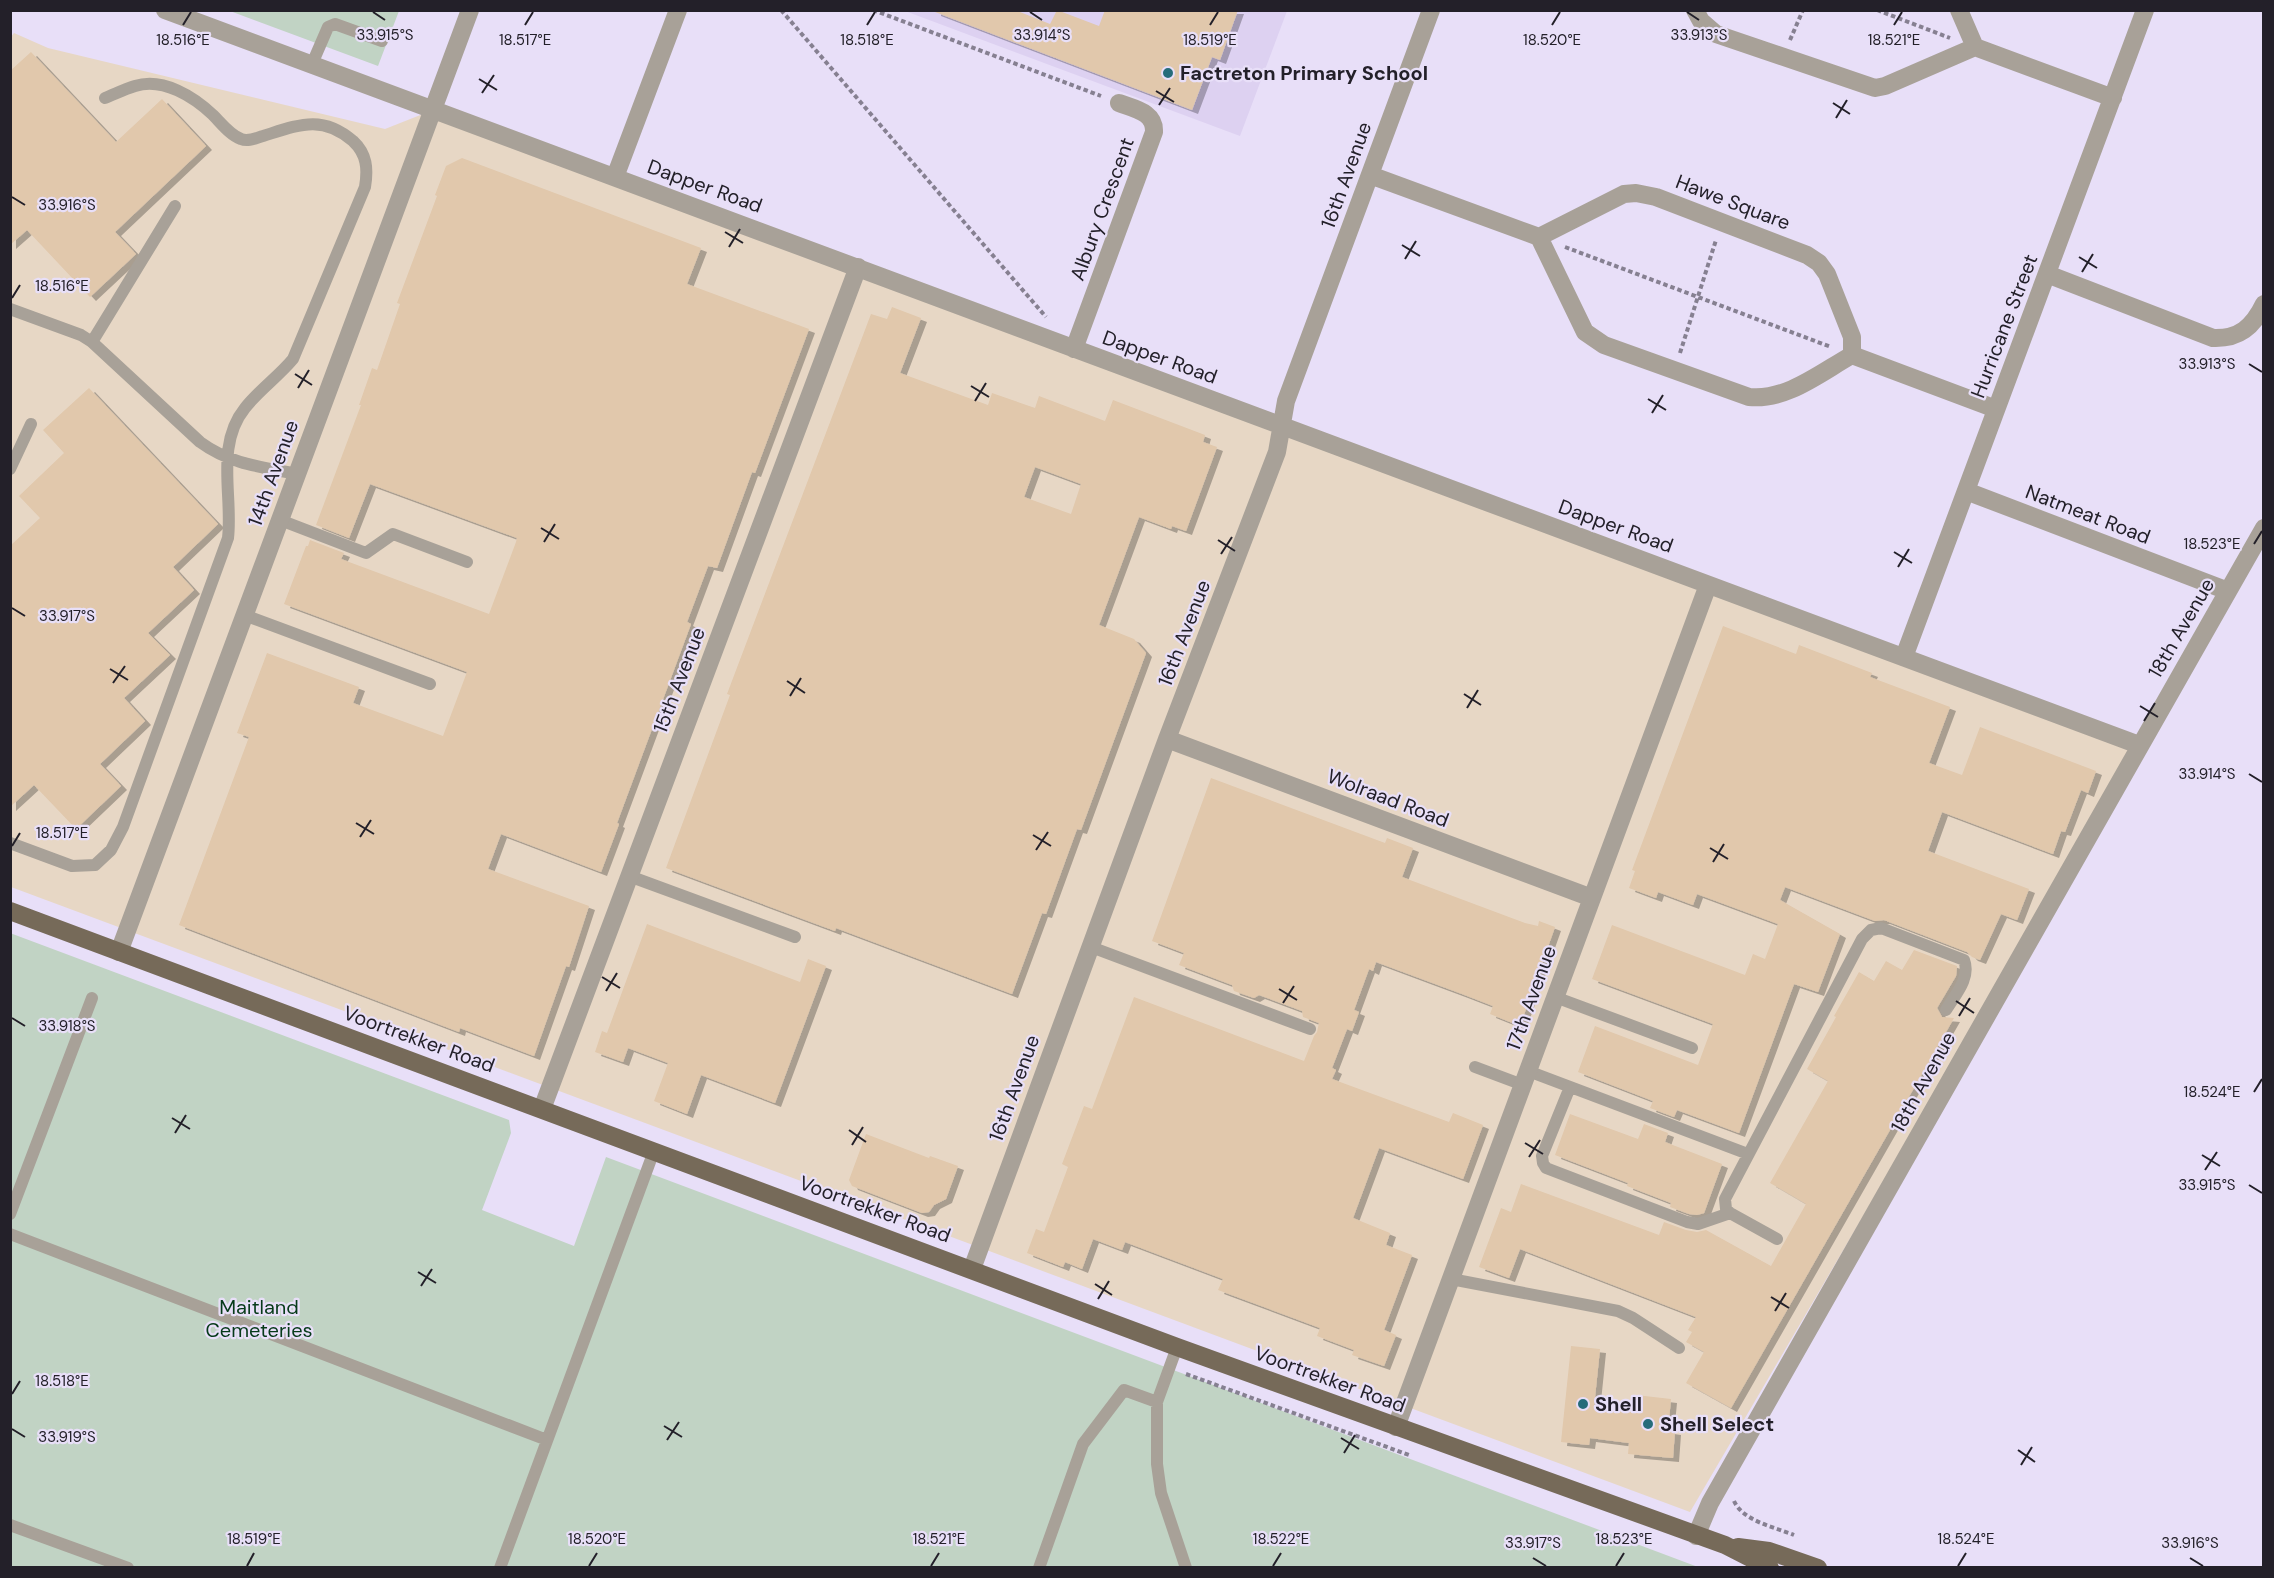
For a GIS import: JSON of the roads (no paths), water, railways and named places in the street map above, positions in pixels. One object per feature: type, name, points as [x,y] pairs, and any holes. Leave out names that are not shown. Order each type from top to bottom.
[{"type":"main road","name":"Voortrekker Road","points":[[10,911],[1396,1427],[1696,1536],[1725,1545],[1769,1551],[1818,1568]]},
{"type":"main road","name":"Voortrekker Road","points":[[1725,1545],[1770,1568]]},
{"type":"street","name":"Dapper Road","points":[[165,10],[2139,745]]},
{"type":"street","name":"14th Avenue","points":[[119,952],[470,10]]},
{"type":"street","points":[[615,177],[678,10]]},
{"type":"street","name":"16th Avenue","points":[[972,1269],[1167,739],[1277,452],[1286,402],[1431,10]]},
{"type":"street","points":[[1695,10],[1701,21],[1716,34],[1875,88],[1886,86],[1975,47],[2113,98]]},
{"type":"street","points":[[1959,10],[1975,47]]},
{"type":"street","name":"Hurricane Street","points":[[1904,657],[2145,10]]},
{"type":"street","name":"Albury Crescent","points":[[1074,349],[1154,132],[1151,117],[1119,103]]},
{"type":"street","points":[[1370,175],[1539,237],[1585,332],[1604,345],[1749,397],[1764,398],[1781,395],[1852,355],[1996,409]]},
{"type":"street","name":"Hawe Square","points":[[1539,237],[1624,194],[1636,193],[1656,197],[1807,255],[1819,263],[1827,274],[1852,337],[1852,355]]},
{"type":"street","name":"15th Avenue","points":[[542,1109],[858,267]]},
{"type":"street","points":[[2047,274],[2213,338],[2226,339],[2241,334],[2250,327],[2264,304]]},
{"type":"street","name":"Natmeat Road","points":[[1966,491],[2228,591]]},
{"type":"street","name":"18th Avenue","points":[[1696,1536],[1710,1503],[2264,528]]},
{"type":"street","name":"17th Avenue","points":[[1396,1427],[1708,585]]},
{"type":"street","name":"Wolraad Road","points":[[1167,739],[1592,898]]},
{"type":"lane","points":[[312,64],[328,27],[335,24],[382,41]]},
{"type":"lane","points":[[10,843],[72,866],[95,865],[111,850],[123,827],[228,538],[230,522],[227,458],[236,422],[245,408],[283,371],[292,358],[365,187],[368,170],[365,158],[358,146],[343,133],[327,125],[300,124],[252,140],[242,140],[232,134],[198,100],[186,93],[159,85],[136,85],[105,98]]},
{"type":"lane","points":[[92,342],[175,206]]},
{"type":"lane","points":[[10,309],[81,335],[92,342],[200,442],[217,454],[297,474]]},
{"type":"lane","points":[[10,469],[31,424]]},
{"type":"lane","points":[[280,520],[366,553],[393,534],[467,561]]},
{"type":"lane","points":[[244,615],[430,684]]},
{"type":"lane","points":[[629,876],[795,937]]},
{"type":"lane","points":[[1777,1239],[1730,1213],[1726,1209],[1725,1199],[1862,939],[1871,930],[1881,928],[1964,960],[1967,968],[1965,979],[1946,1010]]},
{"type":"lane","points":[[1091,947],[1310,1029]]},
{"type":"lane","points":[[1556,997],[1692,1048]]},
{"type":"lane","points":[[10,1214],[92,998]]},
{"type":"lane","points":[[1475,1066],[1570,1087],[1748,1154]]},
{"type":"lane","points":[[1570,1087],[1542,1156],[1546,1168],[1687,1222],[1698,1224],[1730,1213]]},
{"type":"lane","points":[[500,1568],[654,1150]]},
{"type":"lane","points":[[10,1234],[548,1440]]},
{"type":"lane","points":[[1451,1279],[1618,1311],[1679,1348]]},
{"type":"lane","points":[[1177,1347],[1157,1402],[1157,1464],[1161,1493],[1186,1568]]},
{"type":"lane","points":[[1039,1568],[1083,1444],[1124,1390],[1157,1402]]},
{"type":"lane","points":[[10,1525],[128,1568]]},
{"type":"place","name":"Factreton Primary School","points":[[1168,73]]},
{"type":"place","name":"Shell","points":[[1583,1404]]},
{"type":"place","name":"Shell Select","points":[[1648,1424]]},
{"type":"park label","name":"Maitland Cemeteries","points":[[259,1318]]}]
